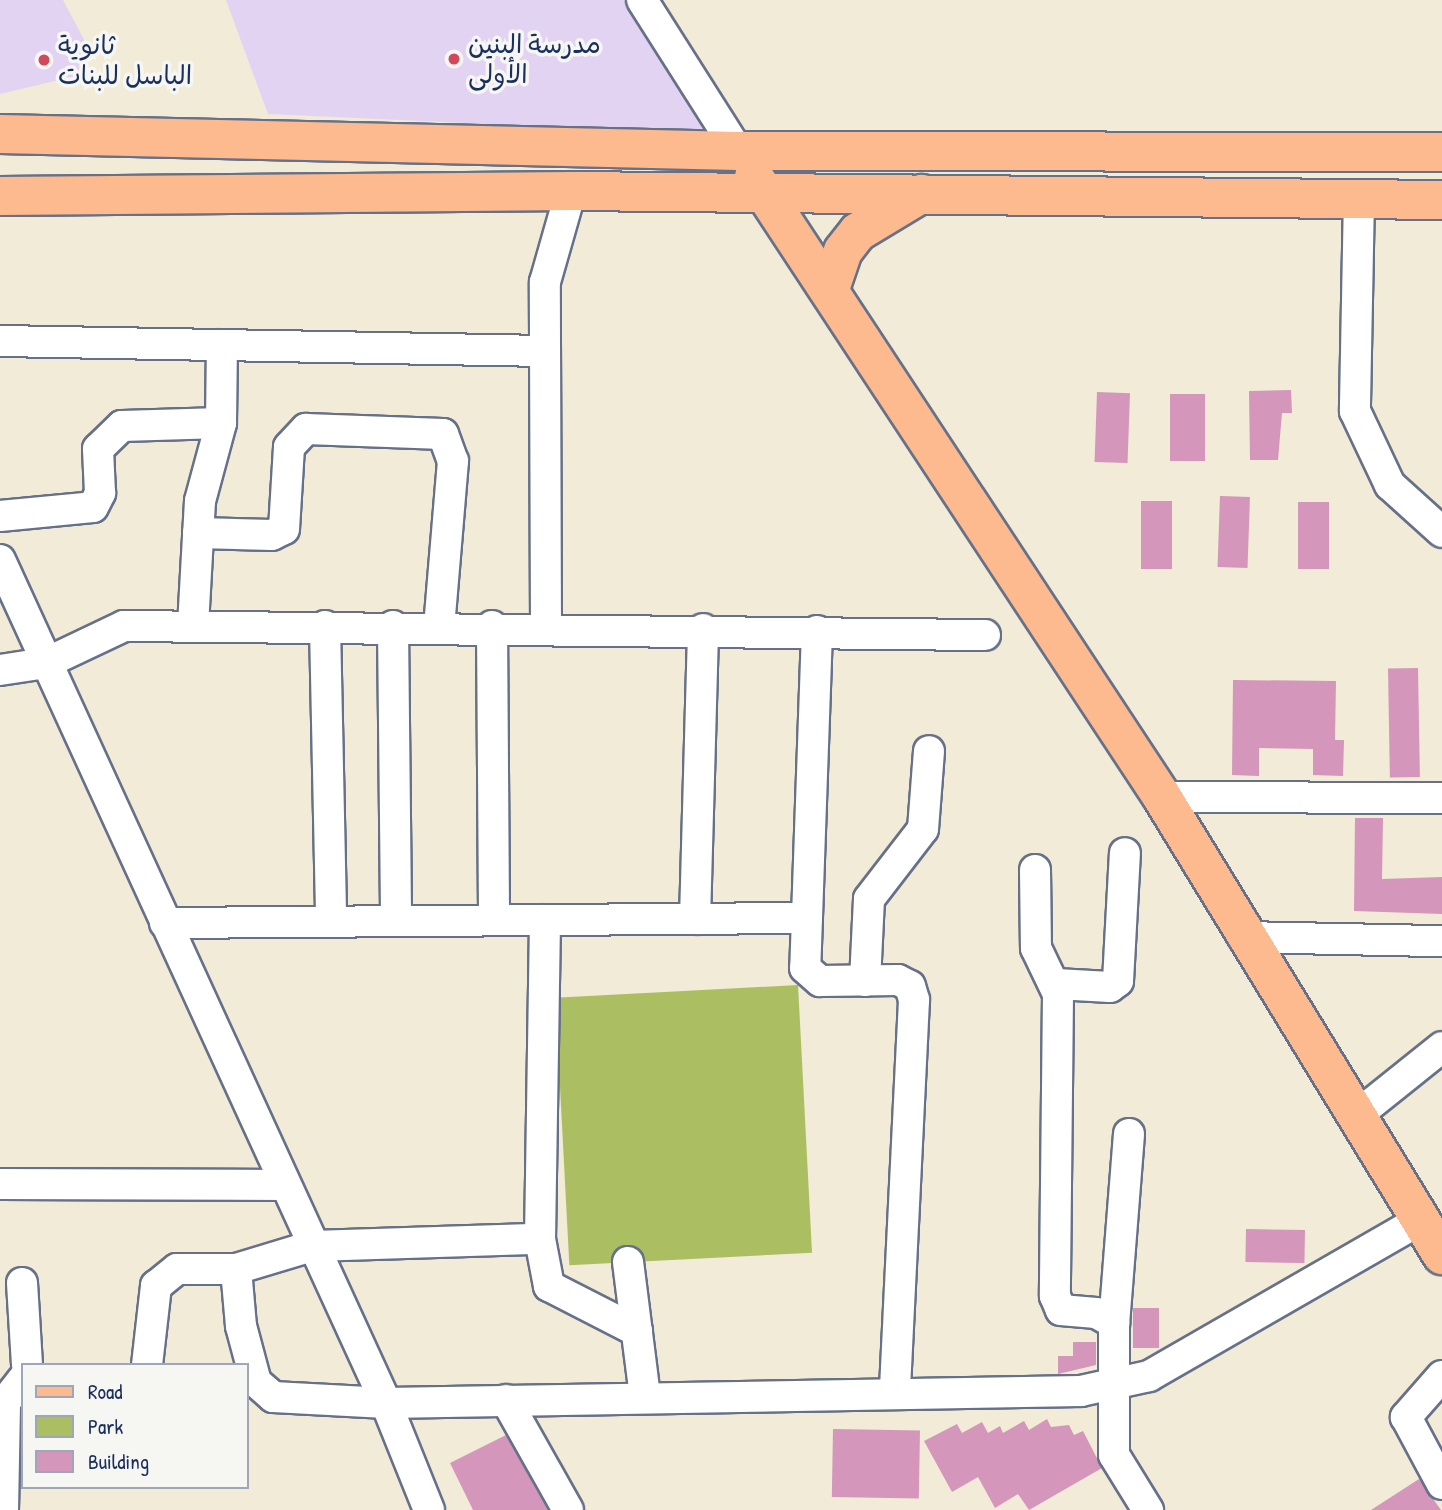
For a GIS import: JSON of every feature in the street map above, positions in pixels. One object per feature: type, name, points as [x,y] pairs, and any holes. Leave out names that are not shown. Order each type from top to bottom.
[{"type":"main road","points":[[0,134],[738,151],[1442,152]]},
{"type":"main road","points":[[738,151],[1162,797],[1243,937],[1442,1255]]},
{"type":"main road","points":[[0,196],[571,191],[1359,197],[1442,200]]},
{"type":"main road","points":[[830,289],[843,251],[858,232],[923,193]]},
{"type":"street","points":[[642,0],[738,151]]},
{"type":"street","points":[[546,626],[545,282],[571,191]]},
{"type":"street","points":[[1359,197],[1354,411],[1390,485],[1442,532]]},
{"type":"street","points":[[0,341],[545,351]]},
{"type":"street","points":[[193,626],[198,533],[220,423],[222,345]]},
{"type":"street","points":[[0,516],[93,507],[100,492],[98,449],[122,426],[220,423]]},
{"type":"street","points":[[198,533],[272,535],[284,529],[289,447],[306,429],[443,434],[453,461],[439,626]]},
{"type":"street","points":[[0,560],[312,1246],[387,1403],[429,1510]]},
{"type":"street","points":[[0,670],[46,663],[124,626],[546,626],[985,635]]},
{"type":"street","points":[[325,626],[331,922]]},
{"type":"street","points":[[393,626],[396,921]]},
{"type":"street","points":[[492,626],[494,920]]},
{"type":"street","points":[[695,919],[703,629]]},
{"type":"street","points":[[817,632],[805,968],[811,977],[864,981],[898,980],[910,986],[914,1000],[895,1392]]},
{"type":"street","points":[[864,981],[869,899],[923,829],[929,751]]},
{"type":"street","points":[[1162,797],[1442,798]]},
{"type":"street","points":[[1056,984],[1110,987],[1118,981],[1125,853]]},
{"type":"street","points":[[1035,870],[1036,948],[1056,984],[1055,1296],[1060,1310],[1096,1313],[1114,1323]]},
{"type":"street","points":[[166,923],[807,918]]},
{"type":"street","points":[[545,920],[540,1239],[550,1286],[637,1331]]},
{"type":"street","points":[[1243,937],[1442,941]]},
{"type":"street","points":[[1356,1116],[1442,1047]]},
{"type":"street","points":[[1129,1134],[1114,1323],[1114,1455],[1148,1510]]},
{"type":"street","points":[[0,1184],[285,1185]]},
{"type":"street","points":[[236,1269],[241,1326],[262,1391],[273,1397],[387,1403],[895,1392],[1081,1391],[1149,1376],[1420,1220]]},
{"type":"street","points":[[147,1363],[156,1286],[177,1269],[236,1269],[312,1246],[540,1239]]},
{"type":"street","points":[[628,1262],[645,1397]]},
{"type":"street","points":[[22,1283],[27,1363]]},
{"type":"street","points":[[1442,1376],[1406,1417],[1442,1484]]},
{"type":"street","points":[[3,1510],[5,1402],[21,1382]]},
{"type":"street","points":[[506,1400],[568,1510]]},
{"type":"shaded area","name":"ثانوية الباسل للبنات","points":[[0,0],[63,0],[88,47],[88,73],[0,94]]},
{"type":"shaded area","name":"مدرسة البنين الأولى","points":[[226,0],[624,0],[706,134],[268,114]]},
{"type":"green space","points":[[798,985],[812,1253],[569,1265],[555,998]]},
{"type":"building","points":[[1291,390],[1292,413],[1282,413],[1278,460],[1250,460],[1249,391]]},
{"type":"building","points":[[1097,392],[1130,393],[1128,463],[1095,462]]},
{"type":"building","points":[[1170,394],[1205,394],[1205,461],[1170,461]]},
{"type":"building","points":[[1220,496],[1250,497],[1248,568],[1218,567]]},
{"type":"building","points":[[1141,501],[1172,501],[1172,569],[1141,569]]},
{"type":"building","points":[[1298,502],[1329,502],[1329,569],[1298,569]]},
{"type":"building","points":[[1418,668],[1420,777],[1390,778],[1388,669]]},
{"type":"building","points":[[1233,680],[1336,681],[1335,740],[1344,740],[1343,776],[1313,775],[1313,749],[1259,748],[1259,776],[1232,775]]},
{"type":"building","points":[[1355,818],[1383,818],[1382,879],[1442,877],[1442,914],[1354,911]]},
{"type":"building","points":[[1246,1229],[1305,1230],[1304,1263],[1245,1262]]},
{"type":"building","points":[[1133,1308],[1159,1308],[1159,1348],[1133,1348]]},
{"type":"building","points":[[1073,1342],[1096,1342],[1096,1365],[1058,1374],[1058,1356],[1073,1356]]},
{"type":"building","points":[[1047,1419],[1051,1427],[1069,1425],[1074,1435],[1083,1431],[1102,1468],[1029,1510],[1018,1494],[995,1508],[978,1477],[952,1492],[924,1441],[957,1424],[962,1433],[982,1422],[988,1433],[1000,1426],[1003,1433],[1024,1421],[1029,1430]]},
{"type":"building","points":[[833,1429],[920,1431],[919,1499],[832,1497]]},
{"type":"building","points":[[506,1435],[548,1510],[473,1510],[450,1463]]},
{"type":"building","points":[[1419,1479],[1441,1510],[1371,1510]]},
{"type":"place","name":"مدرسة البنين الأولى","points":[[454,59]]},
{"type":"place","name":"ثانوية الباسل للبنات","points":[[44,60]]}]
